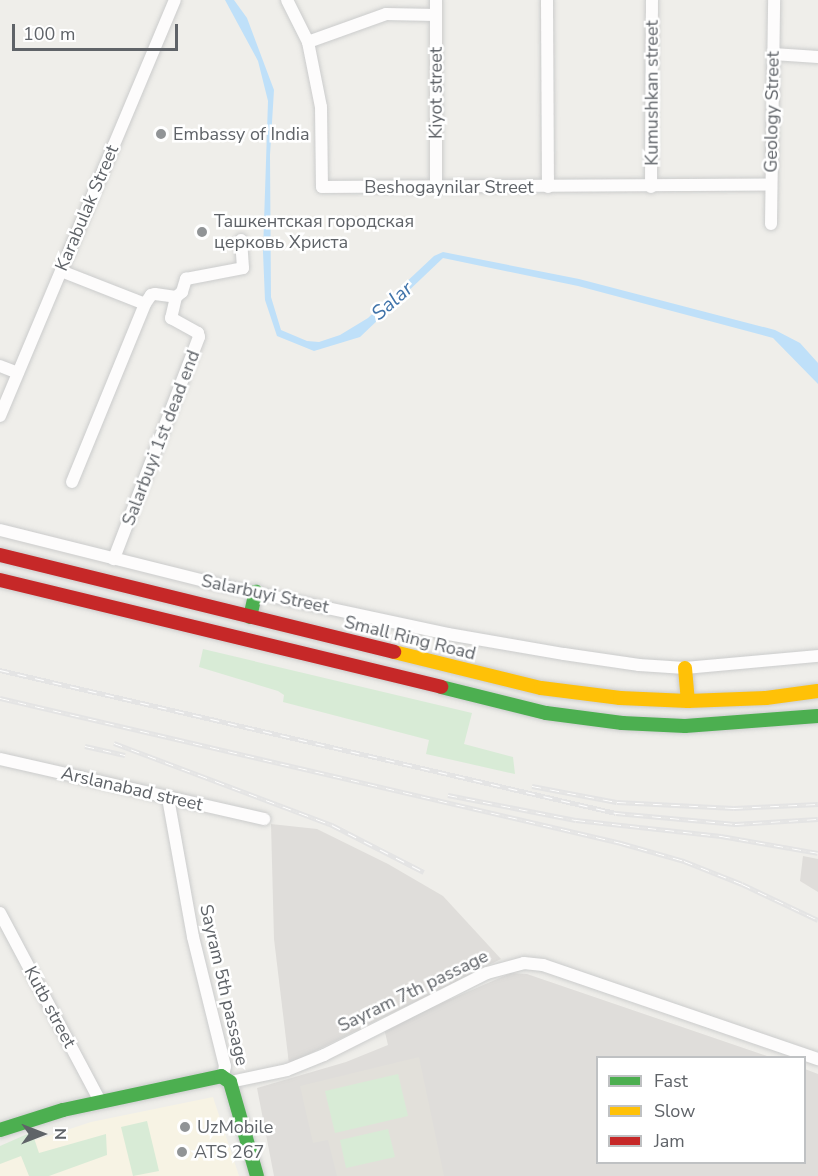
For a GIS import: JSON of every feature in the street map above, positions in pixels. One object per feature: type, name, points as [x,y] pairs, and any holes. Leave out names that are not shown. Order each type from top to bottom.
[{"type":"main road","name":"Small Ring Road","points":[[0,555],[541,688],[620,698],[688,701],[766,698],[818,691]]},
{"type":"main road","points":[[0,580],[173,624],[546,713],[622,723],[685,726],[818,716]]},
{"type":"main road","points":[[250,617],[256,592]]},
{"type":"main road","points":[[685,668],[688,701]]},
{"type":"main road","name":"Sayram 7th passage","points":[[0,1130],[45,1114],[100,1101],[213,1076],[227,1079]]},
{"type":"main road","name":"Sayram 5th passage","points":[[227,1079],[257,1176]]},
{"type":"street","name":"Karabulak Street","points":[[0,416],[175,0]]},
{"type":"street","name":"Beshogaynilar Street","points":[[287,0],[308,42],[321,107],[322,187],[770,185]]},
{"type":"street","name":"Kiyot street","points":[[436,0],[436,187]]},
{"type":"street","points":[[547,0],[548,187]]},
{"type":"street","name":"Kumushkan street","points":[[651,187],[652,0]]},
{"type":"street","name":"Geology Street","points":[[771,224],[774,0]]},
{"type":"street","points":[[308,42],[386,14],[436,15]]},
{"type":"street","points":[[773,54],[818,57]]},
{"type":"street","points":[[72,482],[145,304],[151,295],[176,297],[182,292],[186,279],[243,268],[241,240]]},
{"type":"street","points":[[61,271],[145,304]]},
{"type":"street","name":"Salarbuyi 1st dead end","points":[[114,559],[198,342],[198,333],[171,318],[176,297]]},
{"type":"street","points":[[0,366],[18,373]]},
{"type":"street","name":"Salarbuyi Street","points":[[0,530],[256,592],[455,635],[627,663],[685,668],[818,656]]},
{"type":"street","name":"Arslanabad street","points":[[0,759],[264,819]]},
{"type":"street","name":"Sayram 5th passage","points":[[168,798],[193,937],[227,1079]]},
{"type":"street","name":"Kutb street","points":[[0,913],[100,1101]]},
{"type":"street","name":"Sayram 7th passage","points":[[227,1079],[296,1066],[487,973],[524,963],[543,965],[818,1059]]},
{"type":"shaded area","points":[[271,824],[317,829],[388,864],[443,896],[501,959],[289,1064],[274,939]]},
{"type":"shaded area","points":[[803,856],[818,859],[818,892],[800,881]]},
{"type":"shaded area","points":[[511,973],[527,974],[767,1056],[596,1056],[596,1164],[806,1164],[806,1069],[818,1074],[818,1176],[274,1176],[257,1088],[346,1062],[388,1045],[384,1028]]},
{"type":"shaded area","points":[[419,1057],[444,1176],[337,1176],[328,1140],[313,1143],[300,1086]]},
{"type":"shaded area","points":[[213,1097],[239,1176],[0,1176],[0,1152],[91,1122]]},
{"type":"green space","points":[[203,649],[472,713],[464,744],[513,757],[515,774],[426,754],[429,740],[283,702],[284,695],[278,691],[199,667]]},
{"type":"green space","points":[[398,1074],[408,1116],[335,1133],[325,1091]]},
{"type":"green space","points":[[147,1121],[159,1171],[133,1176],[121,1127]]},
{"type":"green space","points":[[388,1129],[395,1157],[346,1168],[340,1140]]},
{"type":"green space","points":[[32,1132],[39,1153],[106,1134],[107,1155],[49,1176],[29,1176],[21,1156],[0,1164],[0,1146]]},
{"type":"water","name":"Salar","points":[[225,0],[234,0],[247,18],[274,90],[270,155],[271,297],[281,330],[307,341],[319,342],[340,335],[368,318],[434,256],[443,252],[579,279],[775,330],[800,343],[818,363],[818,384],[773,338],[578,286],[443,258],[360,337],[314,351],[277,336],[265,300],[263,252],[268,101],[258,61]]},
{"type":"railway","points":[[0,670],[616,813],[735,824],[818,819]]},
{"type":"railway","points":[[0,698],[621,843],[684,861],[742,884],[818,920]]},
{"type":"railway","points":[[114,743],[332,825],[424,872]]},
{"type":"railway","points":[[85,746],[125,755]]},
{"type":"railway","points":[[532,786],[617,802],[734,808],[818,804]]},
{"type":"railway","points":[[448,795],[576,820],[721,836],[818,853]]},
{"type":"traffic: fast","points":[[250,617],[256,592]]},
{"type":"traffic: fast","points":[[441,687],[546,713],[622,723],[685,726],[818,716]]},
{"type":"traffic: fast","points":[[0,1130],[63,1110],[221,1076],[230,1082],[257,1176]]},
{"type":"traffic: slow","points":[[394,652],[541,688],[620,698],[688,701],[766,698],[818,691]]},
{"type":"traffic: slow","points":[[685,668],[688,701]]},
{"type":"traffic: jam","points":[[0,555],[394,652]]},
{"type":"traffic: jam","points":[[0,580],[441,687]]},
{"type":"place","name":"Embassy of India","points":[[161,134]]},
{"type":"place","name":"Ташкентская городская церковь Христа","points":[[202,232]]},
{"type":"place","name":"UzMobile","points":[[185,1127]]},
{"type":"place","name":"ATS 267","points":[[182,1152]]}]
